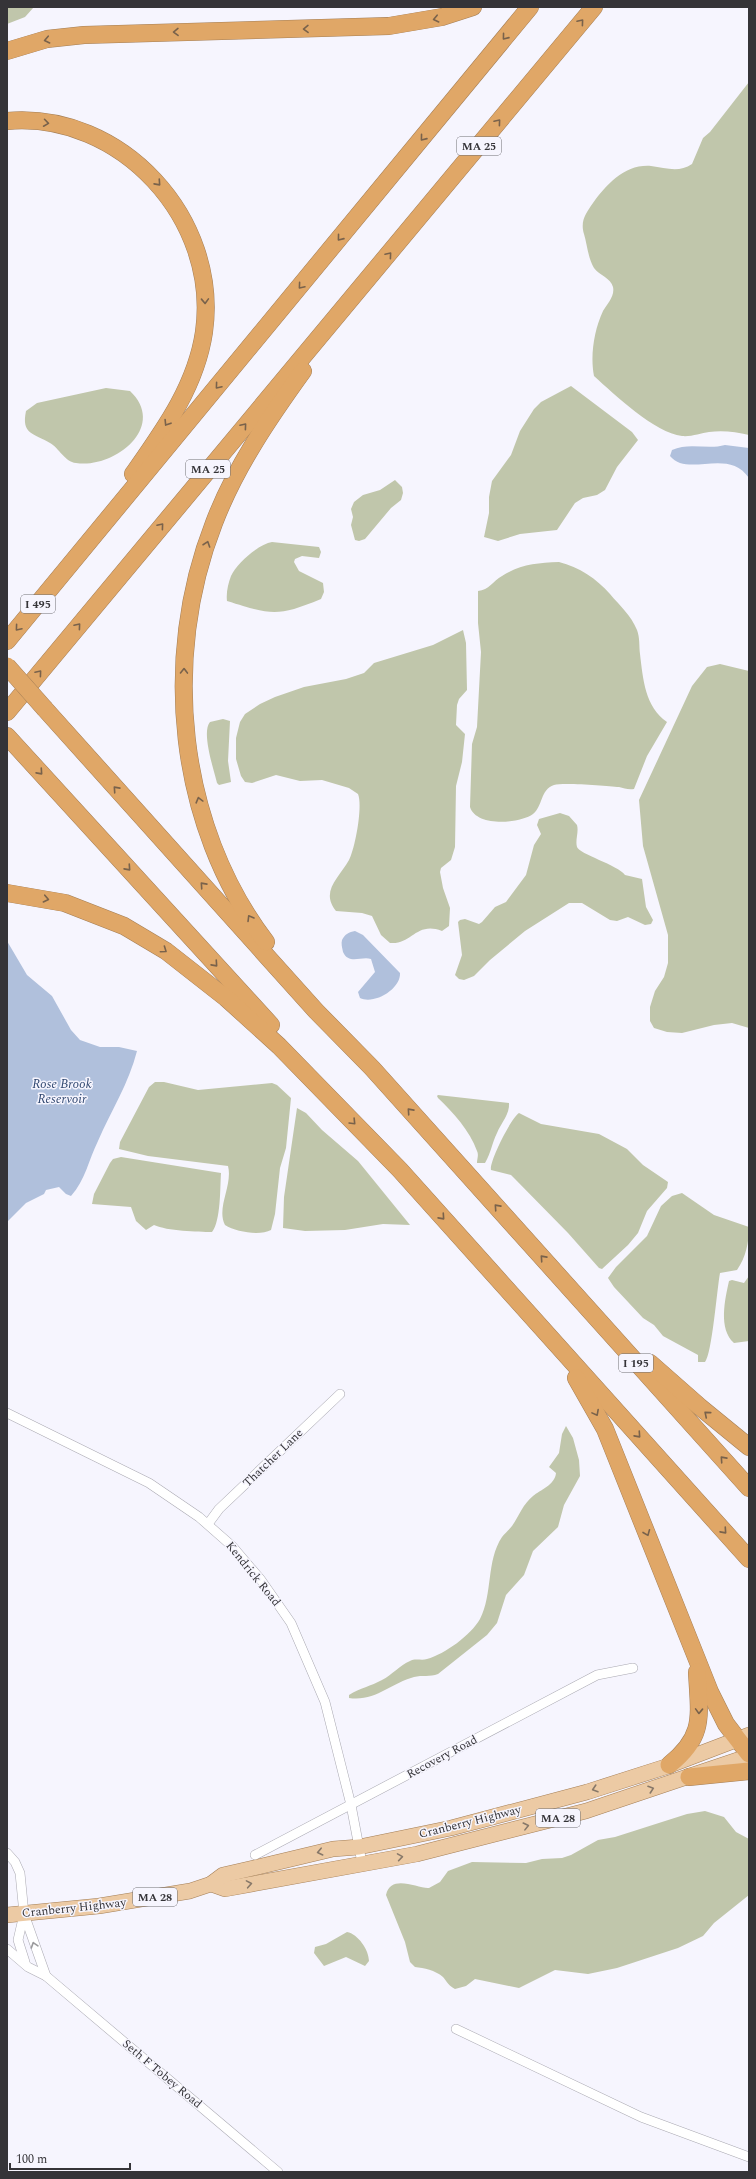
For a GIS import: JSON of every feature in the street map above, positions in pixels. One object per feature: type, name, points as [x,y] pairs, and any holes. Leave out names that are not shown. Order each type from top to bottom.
[{"type":"highway","points":[[7,51],[47,40],[84,35],[389,26],[437,18],[473,7]]},
{"type":"highway","points":[[70,566],[530,7]]},
{"type":"highway","name":"MA 25","points":[[7,712],[594,7]]},
{"type":"highway","points":[[7,121],[49,123],[82,132],[113,146],[139,164],[161,186],[179,212],[194,245],[204,282],[206,317],[204,332],[198,362],[186,391],[159,437],[70,566]]},
{"type":"highway","points":[[364,284],[341,321],[300,375],[263,429],[223,502],[206,545],[194,590],[186,640],[183,690],[188,743],[196,788],[210,835],[229,881],[251,920],[268,944],[372,1068]]},
{"type":"highway","name":"I 495","points":[[7,641],[70,566]]},
{"type":"highway","points":[[7,666],[316,1011],[372,1068]]},
{"type":"highway","points":[[10,740],[285,1041],[326,1094]]},
{"type":"highway","points":[[7,893],[43,898],[84,909],[124,926],[145,937],[182,963],[226,998],[278,1046],[400,1170],[749,1559]]},
{"type":"highway","name":"I 195","points":[[372,1068],[749,1488]]},
{"type":"highway","points":[[560,1277],[663,1376],[749,1447]]},
{"type":"highway","points":[[537,1323],[582,1386],[605,1429],[710,1692],[726,1724],[743,1738],[749,1755]]},
{"type":"highway","points":[[669,1765],[685,1751],[696,1735],[699,1706],[696,1658]]},
{"type":"highway","points":[[689,1777],[749,1772]]},
{"type":"main road","name":"Cranberry Highway","points":[[7,1915],[136,1901],[211,1884],[223,1875],[333,1849],[359,1847],[451,1828],[520,1811],[669,1765],[743,1738]]},
{"type":"main road","name":"Cranberry Highway","points":[[211,1884],[225,1889],[417,1854],[586,1811],[689,1777],[749,1755]]},
{"type":"street","name":"Thatcher Lane","points":[[208,1524],[220,1508],[340,1394]]},
{"type":"street","name":"Kendrick Road","points":[[7,1413],[149,1483],[208,1524],[232,1546],[261,1580],[291,1623],[325,1702],[351,1805],[362,1863]]},
{"type":"street","name":"Recovery Road","points":[[255,1855],[597,1675],[632,1668]]},
{"type":"street","points":[[7,1853],[15,1862],[20,1873],[24,1914],[46,1976]]},
{"type":"street","points":[[24,1914],[19,1929],[18,1945],[28,1967]]},
{"type":"street","name":"Seth F Tobey Road","points":[[7,1949],[28,1967],[46,1976],[278,2172]]},
{"type":"street","points":[[456,2029],[625,2110],[697,2139],[749,2157]]},
{"type":"green space","points":[[7,7],[34,7],[25,17],[7,24]]},
{"type":"green space","points":[[749,82],[749,435],[719,431],[682,436],[671,433],[648,421],[624,403],[594,376],[592,360],[595,335],[603,311],[612,297],[613,287],[610,281],[596,270],[592,264],[583,229],[583,221],[588,210],[604,189],[625,172],[642,166],[677,169],[687,167],[692,164],[703,138],[710,132]]},
{"type":"green space","points":[[571,386],[632,432],[638,440],[617,467],[605,490],[597,495],[583,498],[575,503],[557,530],[520,534],[498,541],[484,537],[489,513],[489,497],[492,481],[511,455],[520,431],[534,409],[541,402]]},
{"type":"green space","points":[[106,388],[130,391],[140,405],[143,418],[140,431],[132,443],[120,452],[106,459],[91,463],[72,462],[65,458],[53,445],[30,432],[25,425],[26,411],[37,403]]},
{"type":"green space","points":[[395,480],[402,487],[403,493],[401,500],[391,508],[365,539],[359,541],[355,540],[351,525],[353,517],[351,509],[354,502],[363,495],[380,490]]},
{"type":"green space","points":[[272,542],[319,547],[321,552],[319,558],[302,556],[295,559],[294,562],[299,571],[323,583],[324,592],[321,599],[294,609],[274,612],[254,609],[227,601],[228,585],[231,576],[238,565],[255,550]]},
{"type":"green space","points":[[559,562],[580,570],[599,583],[632,620],[639,636],[642,673],[646,692],[654,709],[667,722],[647,756],[634,789],[585,784],[554,785],[549,787],[546,791],[539,807],[533,814],[518,820],[498,822],[489,821],[480,818],[470,807],[472,744],[477,727],[481,652],[478,623],[478,591],[485,589],[499,578],[516,569],[536,564]]},
{"type":"green space","points":[[463,630],[466,643],[467,690],[459,699],[457,705],[456,725],[465,734],[462,762],[456,786],[455,847],[451,860],[441,868],[440,872],[443,888],[450,908],[449,926],[442,931],[426,929],[404,941],[390,943],[381,935],[372,916],[362,913],[336,911],[330,897],[330,891],[349,860],[354,847],[360,808],[358,794],[349,788],[322,780],[300,781],[276,775],[252,783],[245,782],[241,776],[236,759],[236,738],[240,722],[245,714],[260,704],[304,687],[346,679],[364,673],[374,663],[433,645]]},
{"type":"green space","points":[[720,664],[749,671],[749,1028],[732,1023],[714,1025],[682,1033],[667,1032],[654,1028],[650,1021],[650,1007],[655,991],[664,977],[668,963],[668,935],[643,846],[639,800],[692,686],[707,667]]},
{"type":"green space","points":[[223,719],[230,721],[228,761],[231,782],[219,785],[217,783],[211,761],[207,734],[210,722]]},
{"type":"green space","points":[[560,813],[569,816],[577,825],[577,847],[579,850],[615,867],[625,875],[642,879],[646,907],[653,920],[651,924],[645,925],[628,917],[617,921],[610,920],[582,903],[569,903],[525,931],[490,960],[474,976],[464,980],[459,979],[455,975],[462,955],[458,922],[465,919],[479,924],[495,907],[506,902],[526,875],[534,845],[541,834],[537,825],[539,819]]},
{"type":"green space","points":[[155,1082],[164,1082],[198,1090],[272,1083],[277,1085],[291,1098],[286,1148],[280,1168],[275,1214],[271,1230],[255,1233],[235,1230],[225,1225],[222,1211],[228,1181],[228,1166],[148,1156],[119,1149],[120,1142],[149,1087]]},
{"type":"green space","points":[[438,1095],[509,1103],[507,1115],[495,1137],[489,1156],[485,1163],[477,1163],[478,1152],[466,1129],[438,1098]]},
{"type":"green space","points":[[297,1108],[306,1113],[322,1130],[358,1161],[410,1225],[383,1224],[345,1230],[305,1231],[283,1228],[284,1197]]},
{"type":"green space","points":[[519,1113],[541,1124],[599,1134],[627,1149],[643,1165],[668,1182],[667,1188],[647,1211],[638,1233],[628,1245],[602,1269],[599,1268],[568,1233],[511,1175],[491,1170],[493,1158],[501,1140]]},
{"type":"green space","points":[[121,1157],[221,1173],[219,1212],[212,1232],[174,1230],[154,1225],[146,1230],[136,1221],[131,1207],[92,1204],[94,1194],[110,1163],[113,1159]]},
{"type":"green space","points":[[682,1193],[714,1215],[749,1227],[743,1260],[737,1270],[720,1273],[710,1347],[708,1357],[705,1362],[698,1362],[698,1355],[663,1336],[654,1325],[643,1318],[614,1287],[608,1278],[616,1267],[647,1236],[661,1206],[672,1196]]},
{"type":"green space","points":[[749,1276],[749,1341],[734,1343],[729,1337],[724,1322],[729,1281],[732,1280],[744,1283]]},
{"type":"green space","points":[[566,1426],[573,1438],[579,1460],[580,1476],[564,1505],[558,1527],[533,1551],[524,1575],[506,1595],[497,1623],[487,1635],[438,1674],[414,1677],[375,1695],[349,1698],[349,1695],[382,1680],[399,1667],[412,1660],[423,1660],[442,1653],[457,1643],[476,1625],[480,1619],[487,1599],[491,1567],[497,1546],[502,1537],[512,1526],[526,1503],[553,1481],[556,1473],[549,1467],[559,1453],[562,1434]]},
{"type":"green space","points":[[705,1811],[724,1817],[736,1832],[749,1839],[749,1895],[714,1923],[703,1936],[678,1948],[617,1968],[588,1974],[555,1970],[519,1988],[475,1979],[466,1986],[455,1989],[437,1973],[415,1967],[410,1962],[405,1942],[386,1895],[389,1888],[393,1885],[399,1883],[429,1888],[440,1882],[448,1871],[472,1862],[526,1863],[542,1859],[562,1858],[571,1855],[598,1840],[615,1837],[687,1814]]},
{"type":"green space","points":[[347,1932],[359,1939],[367,1952],[369,1961],[365,1966],[346,1957],[324,1966],[314,1953],[315,1947],[326,1944]]},
{"type":"water","points":[[725,445],[749,448],[749,478],[740,469],[730,465],[720,463],[687,464],[678,462],[670,456],[672,450],[678,448]]},
{"type":"water","points":[[355,931],[363,935],[400,973],[396,985],[386,994],[379,997],[366,1000],[360,998],[358,992],[375,972],[371,959],[348,958],[343,952],[343,938],[347,934]]},
{"type":"water","name":"Rose Brook Reservoir","points":[[7,941],[27,975],[52,996],[71,1030],[80,1040],[100,1047],[119,1047],[137,1051],[125,1086],[76,1190],[71,1196],[66,1194],[59,1187],[46,1190],[44,1194],[26,1203],[7,1222]]}]
